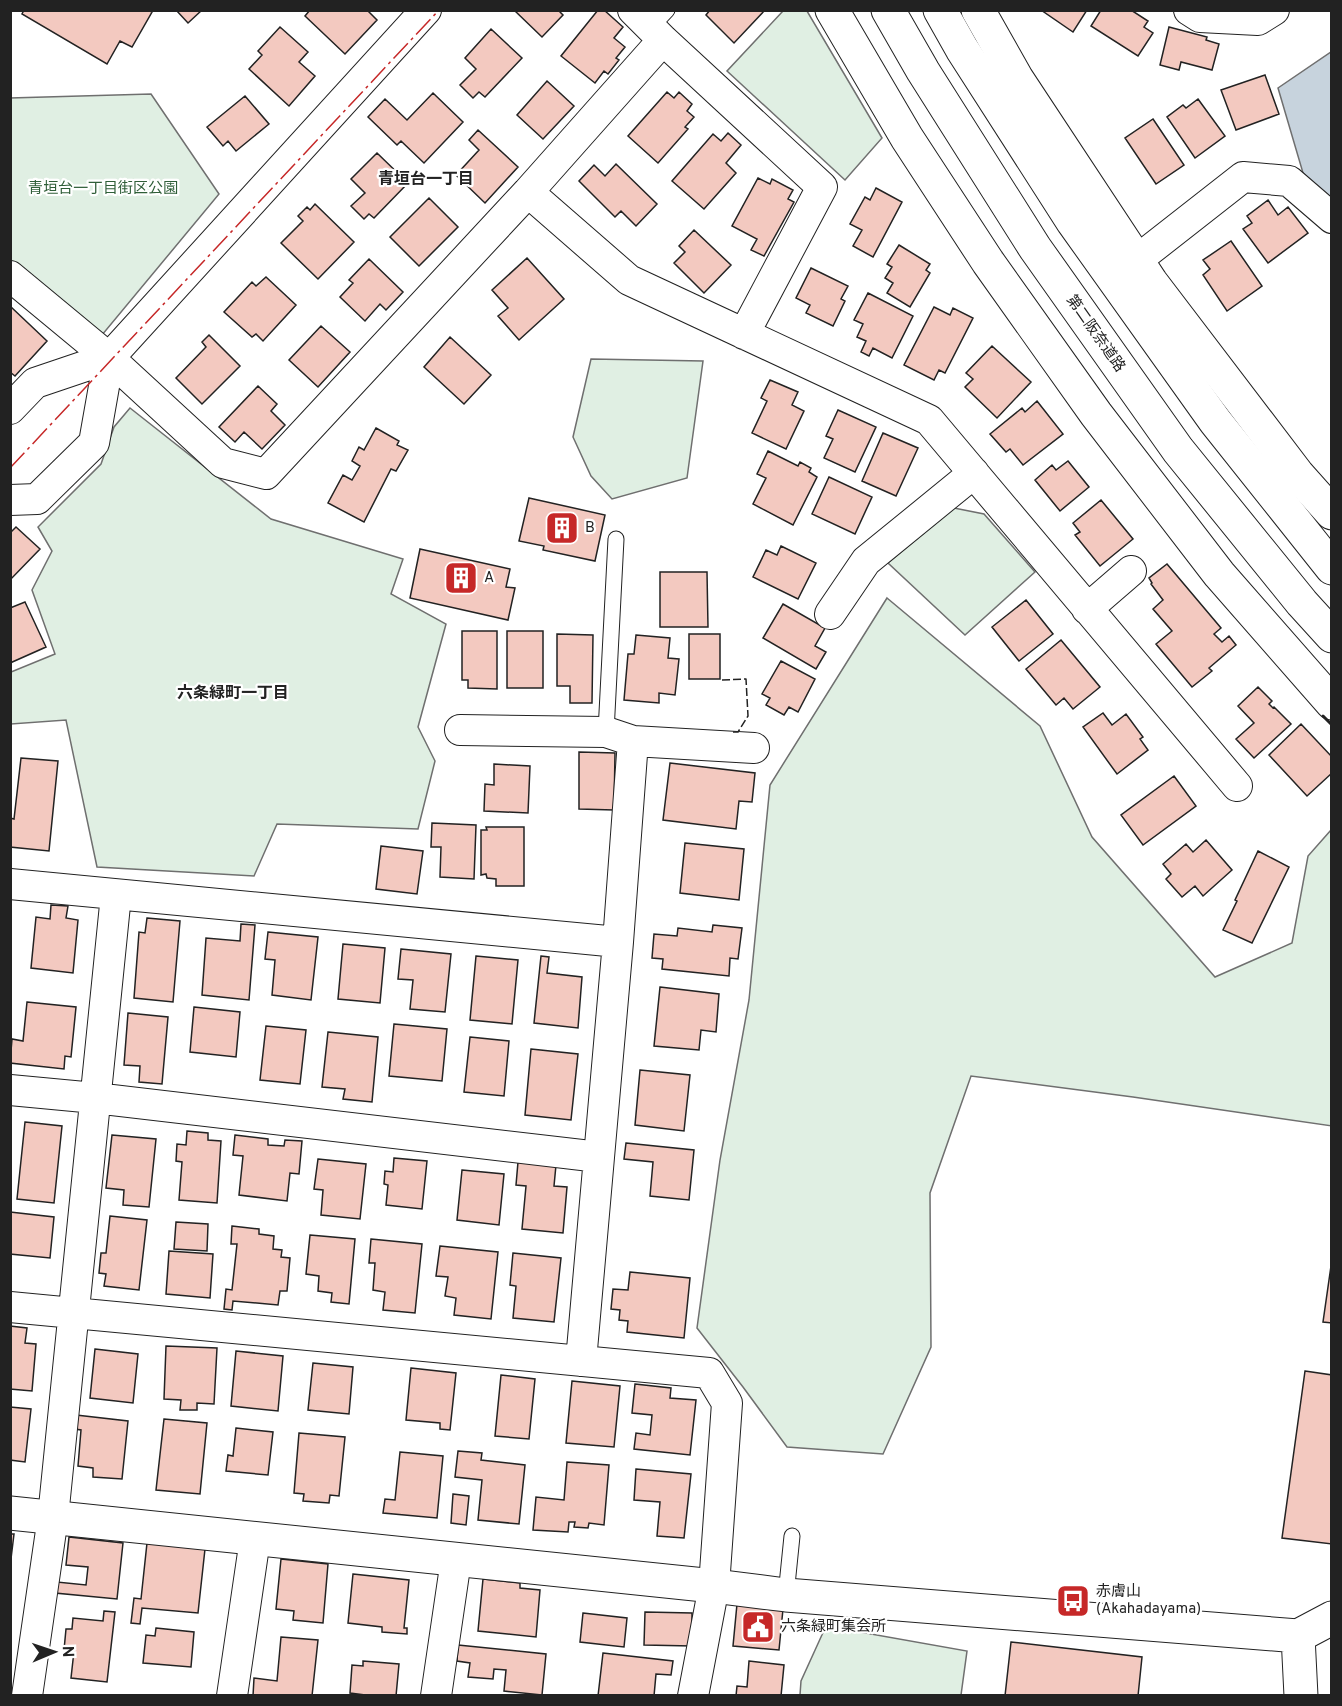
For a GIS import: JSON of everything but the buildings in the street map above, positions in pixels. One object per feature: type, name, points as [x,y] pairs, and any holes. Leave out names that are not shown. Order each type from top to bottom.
[{"type":"main road","points":[[832,10],[907,138],[988,262],[1096,414],[1219,574],[1332,703]]},
{"type":"main road","name":"第二阪奈道路","points":[[888,10],[923,71],[1035,248],[1178,450],[1302,603],[1332,636]]},
{"type":"main road","points":[[940,10],[962,49],[1073,222],[1215,421],[1332,568]]},
{"type":"main road","points":[[978,10],[1017,79],[1151,282],[1298,475],[1332,513]]},
{"type":"main road","points":[[10,1513],[786,1594],[1298,1636],[1332,1618]]},
{"type":"main road","points":[[1298,1636],[1300,1695]]},
{"type":"street","points":[[10,409],[35,383],[109,357],[426,10]]},
{"type":"street","points":[[1189,10],[1200,17],[1258,20],[1274,10]]},
{"type":"street","points":[[10,276],[109,357],[223,463],[266,474],[528,192],[653,22],[822,187],[744,334]]},
{"type":"street","points":[[1137,260],[1243,177],[1289,181],[1332,218]]},
{"type":"street","points":[[528,192],[629,280],[929,420],[1237,786]]},
{"type":"street","points":[[10,500],[37,499],[94,443],[109,357]]},
{"type":"street","points":[[830,614],[866,561],[974,473]]},
{"type":"street","points":[[1088,609],[1131,571]]},
{"type":"street","points":[[460,730],[620,737],[754,748]]},
{"type":"street","points":[[581,1362],[618,942],[620,737]]},
{"type":"street","points":[[10,884],[618,942]]},
{"type":"street","points":[[27,1695],[53,1518],[116,895]]},
{"type":"street","points":[[10,1090],[599,1157]]},
{"type":"street","points":[[10,1307],[709,1373],[727,1403],[714,1586],[693,1695]]},
{"type":"street","points":[[232,1695],[255,1539]]},
{"type":"street","points":[[436,1695],[456,1560]]},
{"type":"lane","points":[[616,540],[620,737]]},
{"type":"lane","points":[[786,1594],[792,1536]]},
{"type":"green space","points":[[783,11],[807,11],[882,138],[845,180],[727,71]]},
{"type":"green space","name":"青垣台一丁目街区公園","points":[[151,94],[219,194],[102,335],[11,261],[10,98]]},
{"type":"green space","points":[[591,359],[703,361],[687,478],[612,499],[591,476],[573,437]]},
{"type":"green space","points":[[130,408],[271,519],[403,559],[391,594],[446,624],[418,727],[435,761],[418,829],[277,824],[254,876],[97,867],[66,720],[11,724],[11,672],[55,654],[32,590],[52,551],[38,527],[101,464],[114,427]]},
{"type":"green space","points":[[954,508],[984,514],[1035,572],[965,635],[888,563]]},
{"type":"green space","points":[[887,598],[1040,726],[1092,837],[1215,977],[1292,943],[1308,856],[1331,830],[1332,1126],[971,1076],[930,1193],[931,1347],[883,1454],[787,1447],[697,1328],[720,1160],[749,1000],[770,785]]},
{"type":"green space","points":[[826,1626],[967,1651],[961,1695],[800,1695],[801,1681]]},
{"type":"shaded area","points":[[1331,52],[1331,199],[1320,195],[1303,173],[1278,88]]},
{"type":"fence","points":[[722,680],[746,679],[748,716],[738,732],[733,732]]},
{"type":"wall","points":[[1323,716],[1332,725]]},
{"type":"power","points":[[10,468],[439,10]]},
{"type":"place","name":"B","points":[[562,528]]},
{"type":"place","name":"A","points":[[461,578]]},
{"type":"place","name":"赤膚山 (Akahadayama)","points":[[1073,1601]]},
{"type":"place","name":"六条緑町集会所","points":[[758,1627]]},
{"type":"district","name":"青垣台一丁目","points":[[426,180]]},
{"type":"district","name":"六条緑町一丁目","points":[[233,694]]}]
